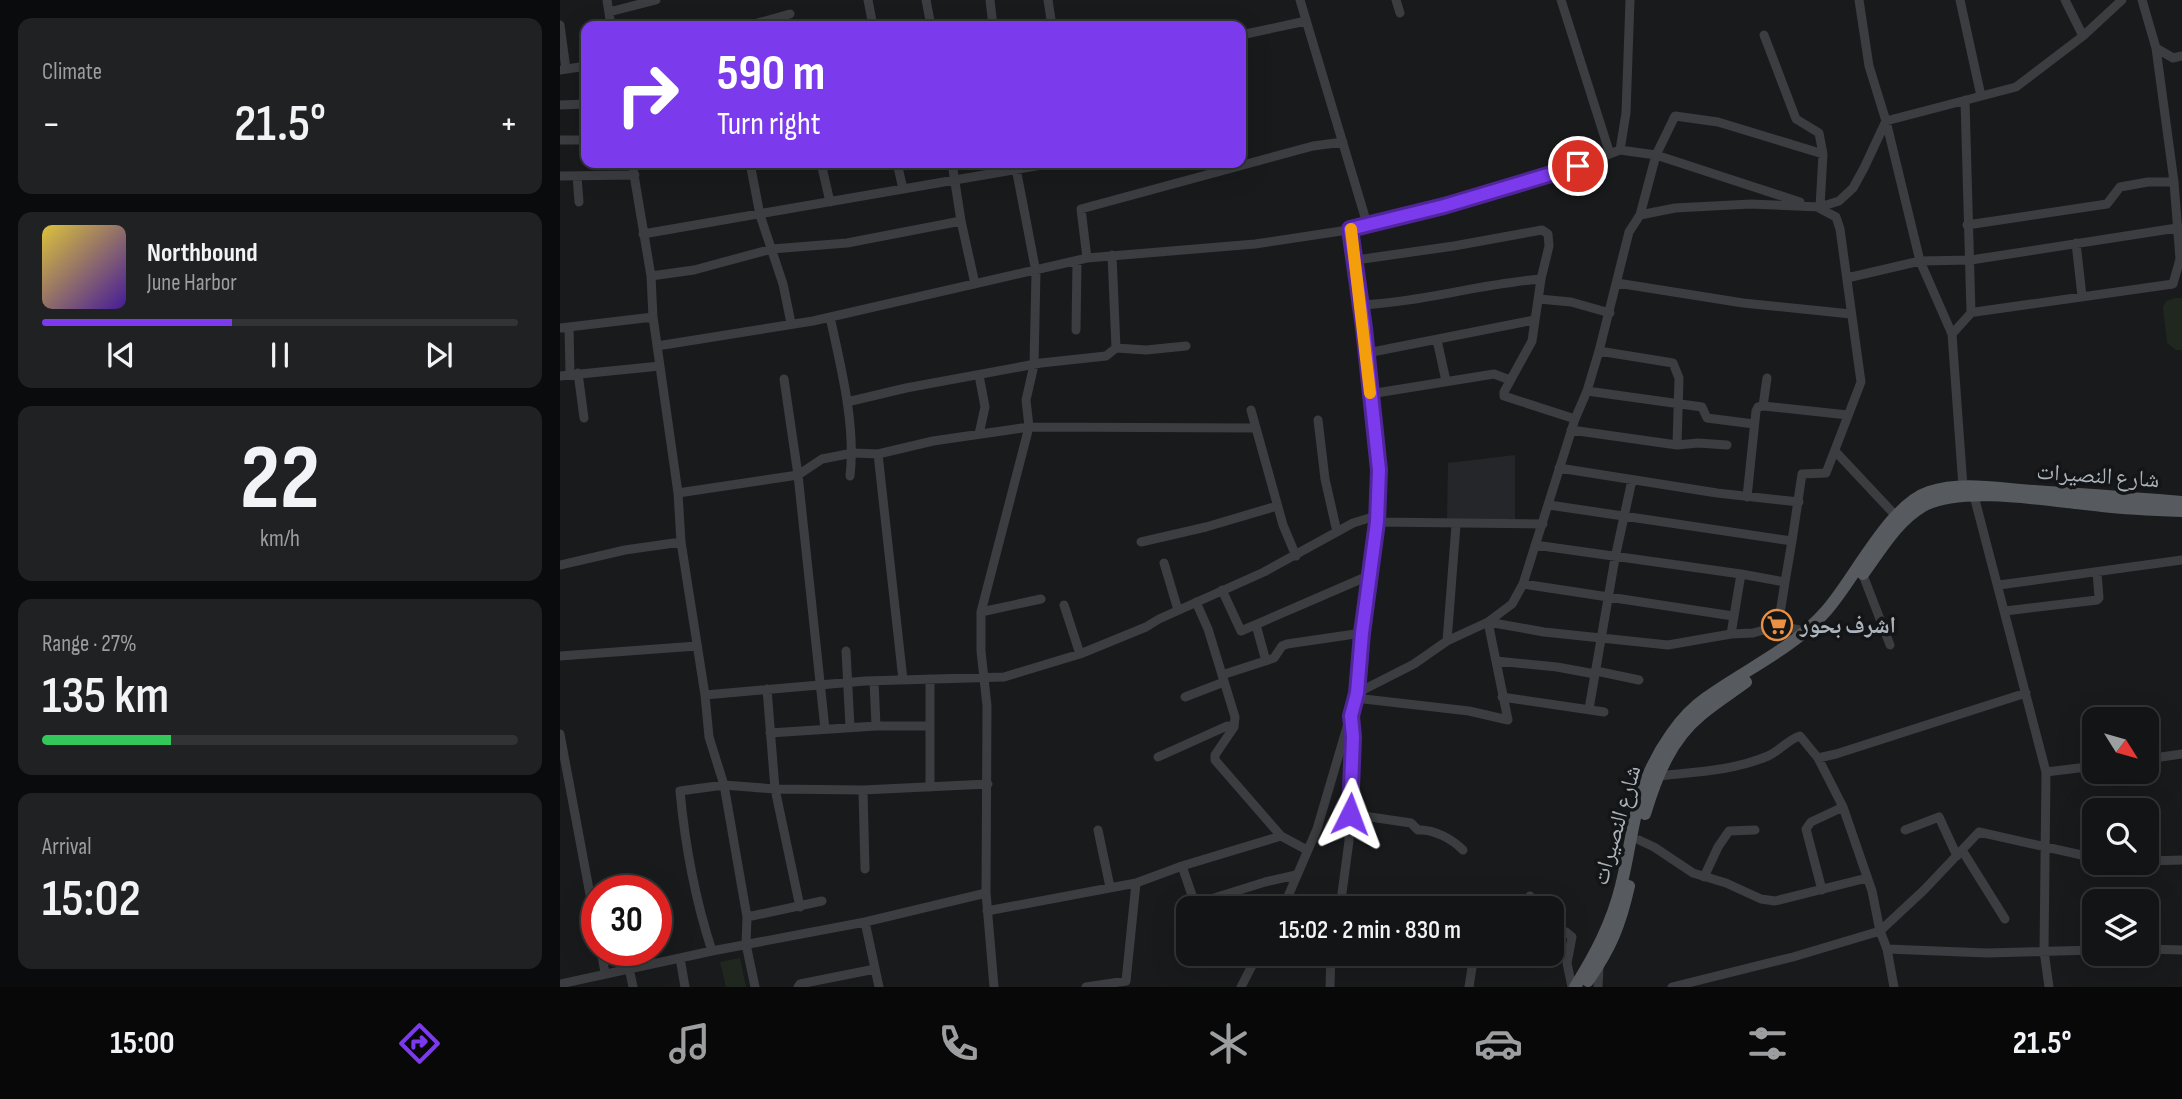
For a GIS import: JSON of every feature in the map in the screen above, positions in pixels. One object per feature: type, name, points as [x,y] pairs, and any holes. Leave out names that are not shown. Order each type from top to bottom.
[{"type":"main road","name":"شارع النصيرات","points":[[1573,987],[1602,941],[1616,905],[1644,788],[1666,742],[1705,698],[1806,631],[1827,610],[1896,516],[1908,504],[1924,493],[1963,487],[2182,502]]},
{"type":"main road","name":"شارع النصيرات","points":[[1584,987],[1620,925],[1644,818],[1658,776],[1682,734],[1700,716],[1808,639],[1832,615],[1902,523],[1922,507],[1938,500],[1974,496],[2182,511]]},
{"type":"street","points":[[607,0],[610,21]]},
{"type":"street","points":[[609,12],[656,0]]},
{"type":"street","points":[[868,0],[872,21]]},
{"type":"street","points":[[926,0],[930,21]]},
{"type":"street","points":[[990,0],[992,21]]},
{"type":"street","points":[[1048,0],[1051,21]]},
{"type":"street","points":[[1300,0],[1368,227]]},
{"type":"street","points":[[1396,0],[1400,13]]},
{"type":"street","points":[[1560,0],[1610,154]]},
{"type":"street","points":[[1620,150],[1626,113],[1630,0]]},
{"type":"street","points":[[1859,0],[1869,66],[1886,121],[1920,261],[1952,334],[1963,487]]},
{"type":"street","points":[[1960,0],[1980,96]]},
{"type":"street","points":[[2065,0],[2083,36]]},
{"type":"street","points":[[1640,215],[1675,208],[1752,204],[1821,207],[1839,201],[1853,188],[1886,121],[2016,87],[2083,36],[2122,0]]},
{"type":"street","points":[[1952,334],[1971,313],[2174,284],[2180,259],[2174,182],[2156,48],[2142,0]]},
{"type":"street","points":[[765,21],[790,14]]},
{"type":"street","points":[[1246,34],[1306,21]]},
{"type":"street","points":[[560,26],[563,69],[581,67]]},
{"type":"street","points":[[1764,36],[1796,119],[1819,133],[1823,154],[1821,207]]},
{"type":"street","points":[[2156,48],[2173,58],[2182,57]]},
{"type":"street","points":[[1965,100],[1971,313]]},
{"type":"street","points":[[560,105],[581,104]]},
{"type":"street","points":[[1356,695],[1414,664],[1447,641],[1488,622],[1512,604],[1523,584],[1575,419],[1600,351],[1629,232],[1640,215],[1656,155],[1675,116],[1718,122],[1823,154]]},
{"type":"street","points":[[560,140],[581,140]]},
{"type":"street","points":[[1246,164],[1313,146],[1343,142]]},
{"type":"street","points":[[657,345],[830,317],[1036,272],[1087,258],[1255,244],[1368,227],[1553,174],[1620,150],[1656,155],[1784,199],[1821,207],[1836,217],[1840,229],[1861,382],[1826,473],[1802,474],[1778,626]]},
{"type":"street","points":[[634,168],[651,276],[653,317],[678,493],[681,542],[709,737],[724,785],[747,917],[746,944],[755,987]]},
{"type":"street","points":[[751,168],[760,215],[783,284],[791,323]]},
{"type":"street","points":[[822,168],[830,202]]},
{"type":"street","points":[[898,168],[903,189]]},
{"type":"street","points":[[953,168],[975,284]]},
{"type":"street","points":[[643,234],[903,189],[1006,168]]},
{"type":"street","points":[[994,987],[986,892],[987,706],[982,677],[981,612],[1029,427],[1026,400],[1034,365],[1036,272],[1015,168]]},
{"type":"street","points":[[1087,258],[1081,209],[1229,168]]},
{"type":"street","points":[[560,176],[635,175]]},
{"type":"street","points":[[577,176],[579,202]]},
{"type":"street","points":[[1967,225],[2107,204],[2120,187],[2148,182],[2174,182]]},
{"type":"street","points":[[651,276],[694,270],[772,249],[847,243],[961,221]]},
{"type":"street","points":[[1847,278],[1920,261],[1971,260],[2177,228]]},
{"type":"street","points":[[1288,896],[1317,829],[1356,695],[1376,519],[1379,470],[1356,260],[1350,229]]},
{"type":"street","points":[[1356,260],[1542,230],[1548,234],[1549,246],[1532,341],[1504,396],[1575,419]]},
{"type":"street","points":[[2076,243],[2082,296]]},
{"type":"street","points":[[1112,255],[1116,348]]},
{"type":"street","points":[[1076,330],[1077,261]]},
{"type":"street","points":[[1361,305],[1385,304],[1512,281],[1541,279]]},
{"type":"street","points":[[1617,283],[1743,303],[1851,314]]},
{"type":"street","points":[[1539,299],[1571,302],[1610,313]]},
{"type":"street","points":[[584,418],[570,374],[564,327],[653,317]]},
{"type":"street","points":[[830,317],[847,402],[853,453],[850,476]]},
{"type":"street","points":[[1367,352],[1534,320]]},
{"type":"street","points":[[1437,340],[1446,381]]},
{"type":"street","points":[[847,402],[906,388],[1034,365],[1107,356],[1116,348],[1146,350],[1186,346]]},
{"type":"street","points":[[1600,351],[1673,363],[1679,378],[1677,445]]},
{"type":"street","points":[[570,374],[660,366]]},
{"type":"street","points":[[1370,394],[1494,374],[1510,380]]},
{"type":"street","points":[[979,375],[985,407],[979,434]]},
{"type":"street","points":[[1763,406],[1767,377]]},
{"type":"street","points":[[784,379],[798,475],[825,729]]},
{"type":"street","points":[[1587,391],[1702,407],[1707,418],[1754,425]]},
{"type":"street","points":[[1747,496],[1758,407],[1848,415]]},
{"type":"street","points":[[1251,410],[1277,506],[1291,550],[1296,556]]},
{"type":"street","points":[[1318,420],[1325,479],[1337,532]]},
{"type":"street","points":[[678,493],[798,475],[822,458],[853,453],[878,454],[1029,427],[1256,428]]},
{"type":"street","points":[[1572,430],[1677,445],[1727,445]]},
{"type":"street","points":[[1835,451],[1896,516]]},
{"type":"street","points":[[878,454],[903,680]]},
{"type":"street","points":[[1559,468],[1799,502]]},
{"type":"street","points":[[1589,709],[1615,558],[1632,480]]},
{"type":"street","points":[[1974,496],[2046,772],[2044,951],[2049,987]]},
{"type":"street","points":[[1549,505],[1792,541]]},
{"type":"street","points":[[1141,542],[1206,527],[1277,506]]},
{"type":"street","points":[[705,695],[848,682],[1004,677],[1080,654],[1146,627],[1296,556],[1353,523],[1376,519],[1456,525],[1543,524]]},
{"type":"street","points":[[1447,641],[1456,525]]},
{"type":"street","points":[[560,565],[625,550],[681,542]]},
{"type":"street","points":[[1535,545],[1615,558],[1741,573],[1784,582]]},
{"type":"street","points":[[1998,585],[2182,560]]},
{"type":"street","points":[[1164,563],[1178,610]]},
{"type":"street","points":[[2005,611],[2097,600],[2097,572]]},
{"type":"street","points":[[1731,634],[1741,573]]},
{"type":"street","points":[[1863,575],[1890,645]]},
{"type":"street","points":[[1222,590],[1241,631],[1368,576]]},
{"type":"street","points":[[1523,584],[1733,616]]},
{"type":"street","points":[[981,612],[1041,599]]},
{"type":"street","points":[[1196,602],[1208,629],[1234,710],[1234,727],[1215,755],[1215,760],[1281,836],[1307,850]]},
{"type":"street","points":[[1064,606],[1080,654]]},
{"type":"street","points":[[1488,622],[1544,632],[1668,645],[1753,633],[1778,626],[1806,631]]},
{"type":"street","points":[[1356,695],[1469,711],[1507,720],[1488,622]]},
{"type":"street","points":[[1256,625],[1266,661]]},
{"type":"street","points":[[1185,697],[1273,658],[1287,643],[1362,633]]},
{"type":"street","points":[[560,656],[697,646]]},
{"type":"street","points":[[846,651],[850,727]]},
{"type":"street","points":[[1496,661],[1639,680]]},
{"type":"street","points":[[930,679],[930,787]]},
{"type":"street","points":[[874,681],[876,726]]},
{"type":"street","points":[[767,689],[775,789],[800,907]]},
{"type":"street","points":[[1818,758],[2026,694]]},
{"type":"street","points":[[1502,696],[1604,712]]},
{"type":"street","points":[[1342,896],[1349,841],[1353,737],[1351,716]]},
{"type":"street","points":[[770,733],[850,727],[930,726]]},
{"type":"street","points":[[1158,757],[1227,726],[1234,727]]},
{"type":"street","points":[[560,734],[586,875]]},
{"type":"street","points":[[1658,776],[1719,769],[1757,759],[1769,755],[1791,739],[1800,736],[1818,758],[1843,807],[1872,891],[1894,987]]},
{"type":"street","points":[[2160,757],[2182,754]]},
{"type":"street","points":[[2046,772],[2082,768]]},
{"type":"street","points":[[712,950],[703,924],[691,867],[680,792],[724,785],[775,789],[863,790],[988,784]]},
{"type":"street","points":[[863,790],[865,869]]},
{"type":"street","points":[[1822,890],[1806,829],[1811,822],[1843,807]]},
{"type":"street","points":[[1350,814],[1411,823],[1418,830],[1455,842],[1462,850]]},
{"type":"street","points":[[1905,830],[1939,817],[1959,853],[2005,919]]},
{"type":"street","points":[[1098,830],[1110,887]]},
{"type":"street","points":[[1704,877],[1729,831],[1755,830]]},
{"type":"street","points":[[1672,987],[1793,957],[1880,931],[1979,832],[2082,855]]},
{"type":"street","points":[[987,912],[1136,883],[1281,836]]},
{"type":"street","points":[[1639,840],[1693,873],[1726,883],[1761,899],[1775,901],[1867,878]]},
{"type":"street","points":[[2159,861],[2182,860]]},
{"type":"street","points":[[1182,866],[1195,904],[1296,875]]},
{"type":"street","points":[[1086,987],[1126,981],[1136,883]]},
{"type":"street","points":[[560,984],[582,984],[605,973],[865,922],[986,892]]},
{"type":"street","points":[[747,917],[822,901]]},
{"type":"street","points":[[865,922],[879,987]]},
{"type":"street","points":[[1564,932],[1572,937],[1566,963],[1573,987]]},
{"type":"street","points":[[1887,949],[1987,953],[2082,950]]},
{"type":"street","points":[[2159,949],[2182,950]]},
{"type":"street","points":[[680,958],[685,987]]},
{"type":"street","points":[[1598,987],[1599,965]]},
{"type":"street","points":[[604,966],[605,973]]},
{"type":"street","points":[[1241,987],[1252,966]]},
{"type":"street","points":[[1330,987],[1331,966]]},
{"type":"street","points":[[1469,987],[1472,966]]},
{"type":"street","points":[[629,968],[633,987]]},
{"type":"street","points":[[799,987],[800,984],[875,969]]},
{"type":"shaded area","points":[[2182,298],[2182,350],[2176,350],[2167,343],[2163,307],[2166,301]]},
{"type":"shaded area","points":[[1515,455],[1515,519],[1447,520],[1448,463]]},
{"type":"shaded area","points":[[740,958],[746,987],[726,987],[720,962]]},
{"type":"slow traffic","points":[[1351,229],[1370,393]]},
{"type":"place","name":"اشرف بحور","points":[[1777,625]]},
{"type":"route","points":[[1350,814],[1353,737],[1351,716],[1357,693],[1368,576],[1377,522],[1379,470],[1356,260],[1350,229],[1368,227],[1578,166]]}]
